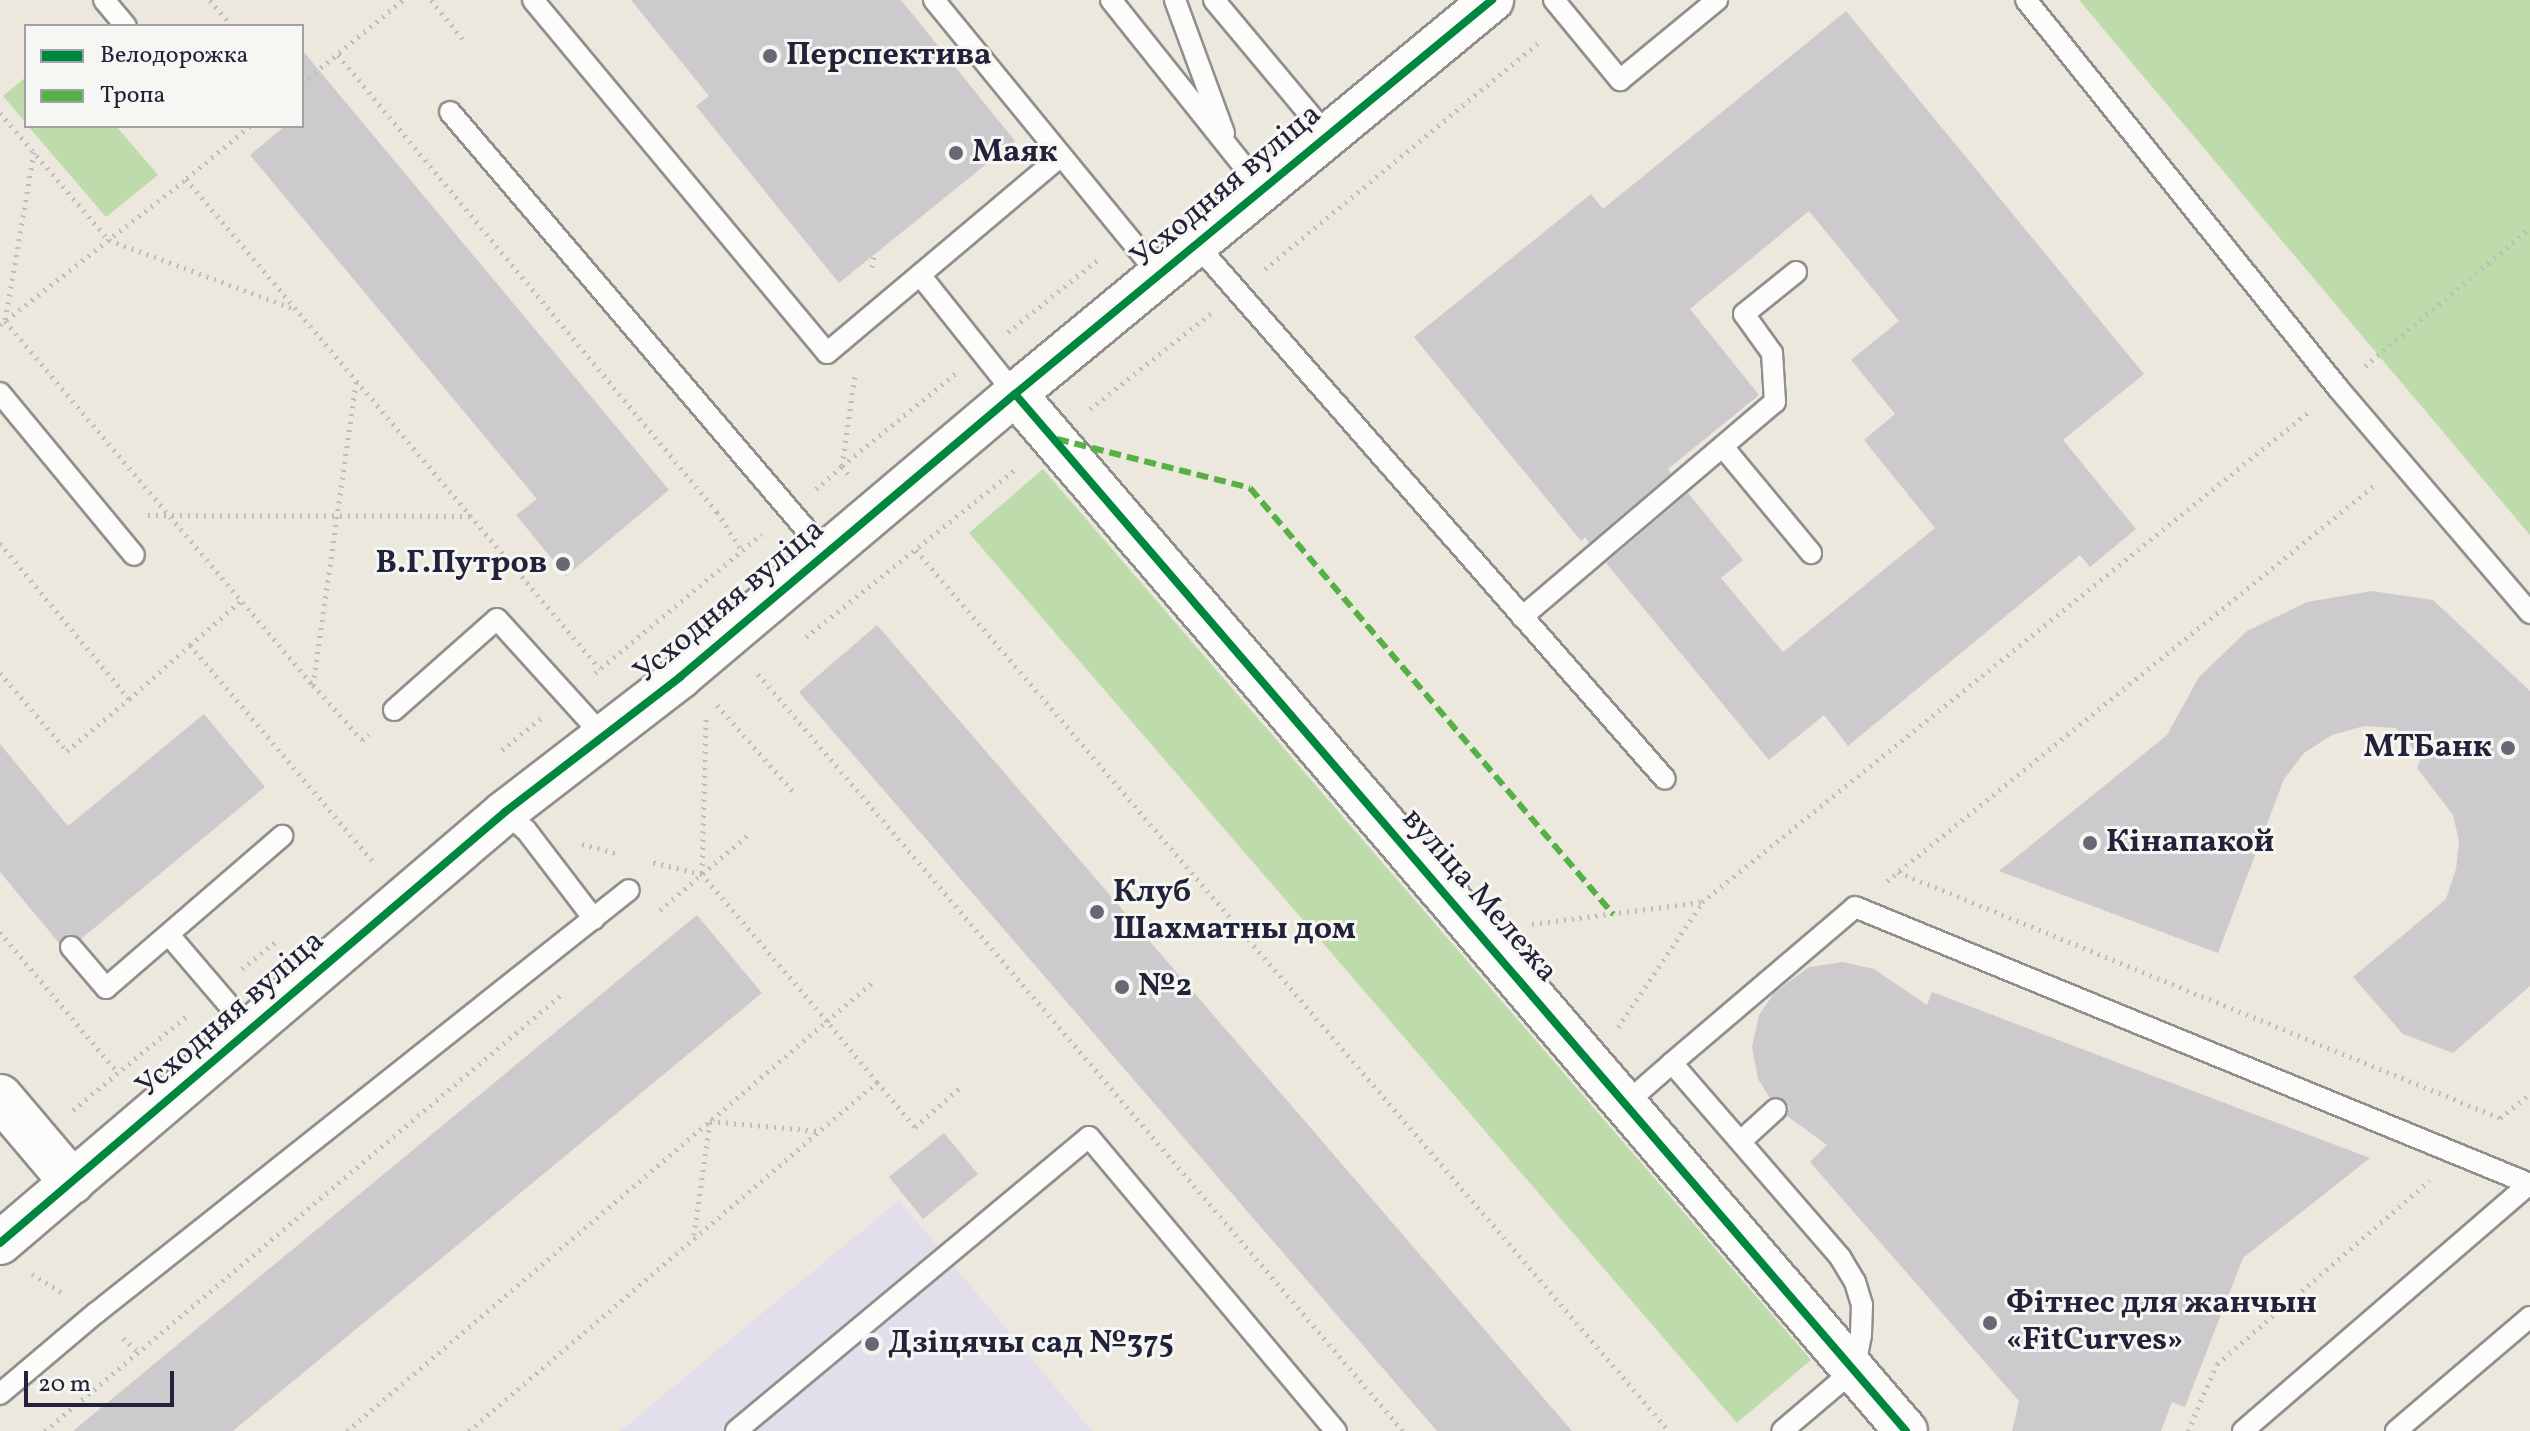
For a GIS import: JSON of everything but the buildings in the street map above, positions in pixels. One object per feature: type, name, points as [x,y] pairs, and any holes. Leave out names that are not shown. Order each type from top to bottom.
[{"type":"street","name":"Усходняя вуліца","points":[[0,1243],[250,1030],[516,821],[602,735],[680,677],[1015,394],[1492,0]]},
{"type":"street","name":"вуліца Мележа","points":[[1015,394],[1906,1431]]},
{"type":"street","points":[[0,1097],[72,1182]]},
{"type":"lane","points":[[104,0],[124,24]]},
{"type":"lane","points":[[533,0],[827,353],[1061,156]]},
{"type":"lane","points":[[934,0],[1159,275]]},
{"type":"lane","points":[[1111,0],[1262,189]]},
{"type":"lane","points":[[1175,0],[1232,151]]},
{"type":"lane","points":[[1214,0],[1327,135]]},
{"type":"lane","points":[[1554,0],[1620,80],[1717,0]]},
{"type":"lane","points":[[2026,0],[2338,388],[2530,613]]},
{"type":"lane","points":[[450,112],[827,554]]},
{"type":"lane","points":[[1196,244],[1665,779]]},
{"type":"lane","points":[[1522,617],[1775,402],[1772,353],[1744,314],[1796,272]]},
{"type":"lane","points":[[920,275],[1015,394]]},
{"type":"lane","points":[[0,393],[134,555]]},
{"type":"lane","points":[[1723,447],[1811,553]]},
{"type":"lane","points":[[394,710],[497,619],[602,735]]},
{"type":"lane","points":[[516,821],[594,919]]},
{"type":"lane","points":[[71,947],[106,988],[282,836]]},
{"type":"lane","points":[[0,1394],[109,1303],[629,890]]},
{"type":"lane","points":[[1625,1104],[1855,907],[2530,1183],[2243,1431]]},
{"type":"lane","points":[[169,935],[250,1030]]},
{"type":"lane","points":[[1672,1063],[1840,1257],[1855,1282],[1862,1305],[1861,1335],[1854,1370],[1782,1431]]},
{"type":"lane","points":[[1741,1141],[1776,1109]]},
{"type":"lane","points":[[736,1431],[1089,1137],[1336,1431]]},
{"type":"lane","points":[[2396,1431],[2530,1317]]},
{"type":"path","points":[[210,0],[230,24]]},
{"type":"path","points":[[304,81],[403,0]]},
{"type":"path","points":[[431,0],[465,42]]},
{"type":"path","points":[[338,55],[717,512],[742,551]]},
{"type":"path","points":[[0,113],[109,240],[296,309]]},
{"type":"path","points":[[2,323],[248,128]]},
{"type":"path","points":[[2,323],[34,152]]},
{"type":"path","points":[[186,179],[600,669]]},
{"type":"path","points":[[1592,1065],[1702,902],[2338,388],[2530,228]]},
{"type":"path","points":[[2,323],[362,740],[394,710]]},
{"type":"path","points":[[842,466],[855,377]]},
{"type":"path","points":[[313,685],[356,381]]},
{"type":"path","points":[[1855,907],[2402,463]]},
{"type":"path","points":[[101,515],[471,516]]},
{"type":"path","points":[[0,543],[129,699]]},
{"type":"path","points":[[917,552],[1669,1431]]},
{"type":"path","points":[[0,673],[67,751],[241,601]]},
{"type":"path","points":[[190,645],[372,860]]},
{"type":"path","points":[[758,674],[1403,1431]]},
{"type":"path","points":[[716,703],[796,795]]},
{"type":"path","points":[[702,874],[706,707]]},
{"type":"path","points":[[516,821],[629,856]]},
{"type":"path","points":[[654,915],[749,834]]},
{"type":"path","points":[[643,860],[702,874],[915,1127],[961,1087]]},
{"type":"path","points":[[1898,872],[2500,1118]]},
{"type":"path","points":[[1477,931],[1702,902]]},
{"type":"path","points":[[0,932],[118,1073]]},
{"type":"path","points":[[347,1431],[874,981]]},
{"type":"path","points":[[45,1431],[570,987]]},
{"type":"path","points":[[469,1431],[877,1082]]},
{"type":"path","points":[[2188,1431],[2217,1364],[2530,1094]]},
{"type":"path","points":[[710,1121],[818,1131]]},
{"type":"path","points":[[694,1236],[710,1121]]},
{"type":"shaded area","name":"Дзіцячы сад №375","points":[[899,1200],[1092,1431],[620,1431]]},
{"type":"green space","points":[[2079,0],[2530,0],[2530,535]]},
{"type":"green space","points":[[24,79],[24,121],[3,96]]},
{"type":"green space","points":[[30,128],[118,128],[158,175],[106,217]]},
{"type":"green space","points":[[1043,469],[1811,1360],[1737,1423],[969,533]]},
{"type":"marked path","points":[[1057,439],[1250,488],[1613,914]]},
{"type":"cycle path","points":[[0,1243],[505,812],[680,677],[1015,394],[1492,0]]},
{"type":"cycle path","points":[[1015,394],[1906,1431]]},
{"type":"place","name":"Перспектива","points":[[770,56]]},
{"type":"place","name":"Маяк","points":[[956,153]]},
{"type":"place","name":"В.Г.Путров","points":[[563,564]]},
{"type":"place","name":"МТБанк","points":[[2508,748]]},
{"type":"place","name":"Кінапакой","points":[[2090,843]]},
{"type":"place","name":"Клуб Шахматны дом","points":[[1097,912]]},
{"type":"place","name":"№2","points":[[1122,987]]},
{"type":"place","name":"Фітнес для жанчын «FitCurves»","points":[[1990,1323]]},
{"type":"place","name":"Дзіцячы сад №375","points":[[872,1344]]}]
